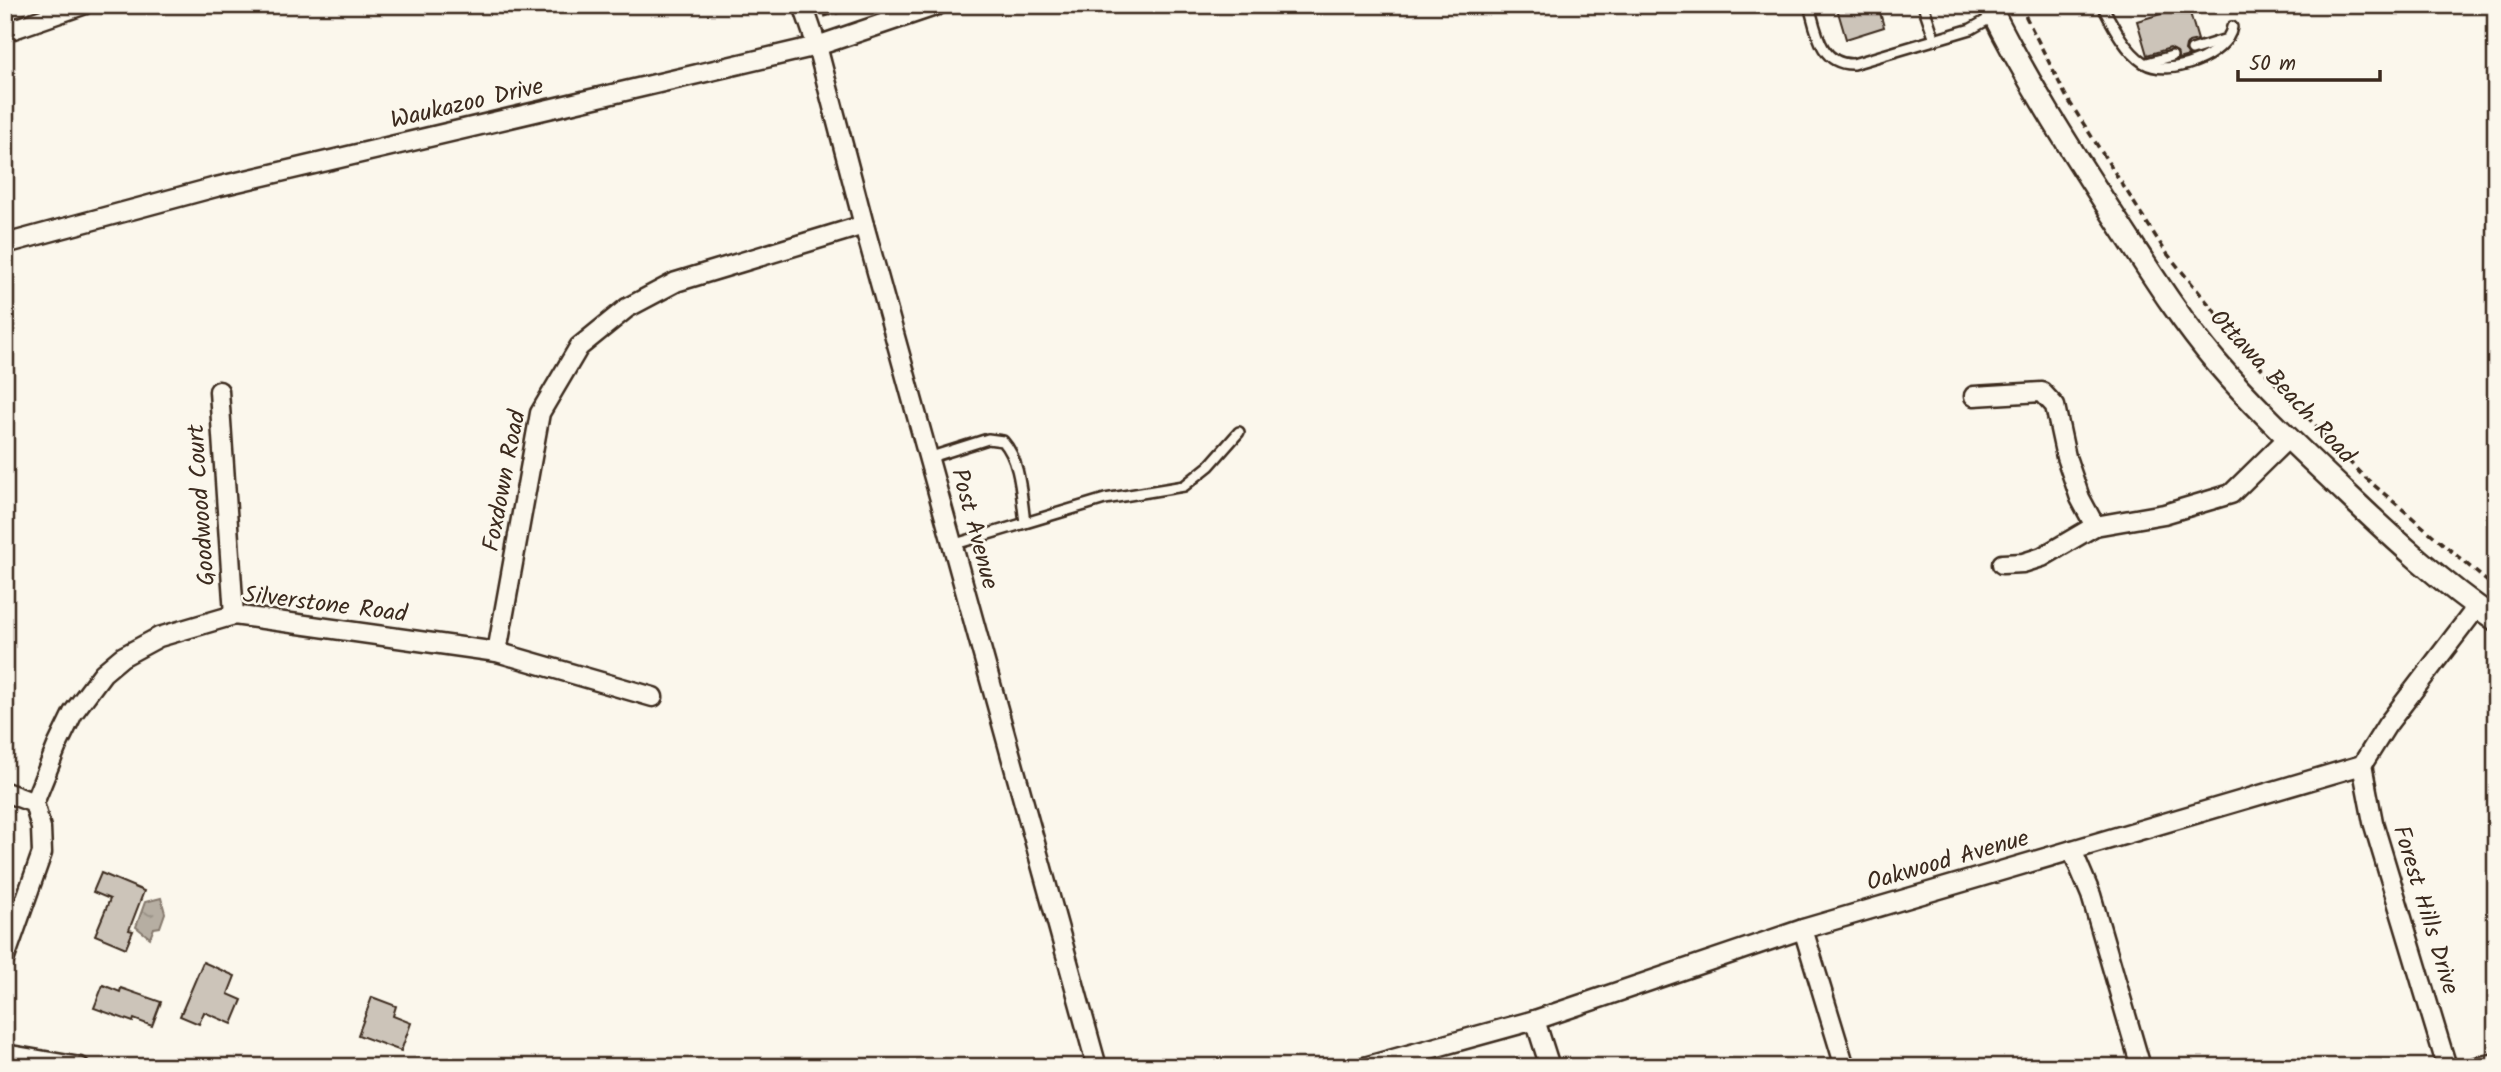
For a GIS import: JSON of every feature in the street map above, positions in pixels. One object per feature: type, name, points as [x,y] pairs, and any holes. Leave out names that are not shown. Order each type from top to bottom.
[{"type":"street","points":[[5,32],[83,5]]},
{"type":"street","name":"Waukazoo Drive","points":[[5,244],[216,187],[817,46],[938,5]]},
{"type":"street","name":"Post Avenue","points":[[811,10],[817,46],[864,225],[1097,1067]]},
{"type":"street","name":"Ottawa Beach Road","points":[[1992,11],[2020,66],[2066,143],[2175,309],[2217,362],[2288,438],[2429,569],[2496,620]]},
{"type":"street","name":"Foxdown Road","points":[[497,652],[540,413],[579,346],[627,308],[676,282],[864,225]]},
{"type":"street","name":"Goodwood Court","points":[[219,391],[233,615]]},
{"type":"street","points":[[1973,396],[2042,392],[2055,406],[2066,457],[2080,499],[2095,526]]},
{"type":"street","points":[[2002,564],[2022,563],[2042,557],[2095,526],[2164,514],[2231,494],[2288,438]]},
{"type":"street","points":[[2362,765],[2387,725],[2477,607]]},
{"type":"street","name":"Silverstone Road","points":[[34,803],[73,713],[103,673],[122,657],[159,637],[233,615],[497,652],[653,697]]},
{"type":"street","name":"Oakwood Avenue","points":[[1364,1067],[1396,1063],[1535,1020],[1803,929],[2362,765]]},
{"type":"street","name":"Forest Hills Drive","points":[[2362,765],[2373,821],[2447,1067]]},
{"type":"street","points":[[5,792],[34,803],[41,828],[42,853],[8,950]]},
{"type":"street","points":[[2072,850],[2091,895],[2141,1067]]},
{"type":"street","points":[[1803,929],[1845,1067]]},
{"type":"street","points":[[1535,1020],[1550,1067]]},
{"type":"street","points":[[5,1054],[80,1067]]},
{"type":"street","points":[[2477,1067],[2496,1063]]},
{"type":"lane","points":[[1809,5],[1821,45],[1828,54],[1844,64],[1853,64],[1971,29],[1992,11]]},
{"type":"lane","points":[[1923,5],[1935,40]]},
{"type":"lane","points":[[2102,5],[2126,44],[2146,64],[2165,68],[2196,61],[2216,51],[2227,39],[2232,27]]},
{"type":"lane","points":[[2192,50],[2227,39]]},
{"type":"lane","points":[[2146,64],[2172,56]]},
{"type":"lane","points":[[952,545],[1105,499],[1184,486],[1209,466],[1239,432]]},
{"type":"lane","points":[[928,457],[988,439],[1003,441],[1010,449],[1016,468],[1025,522]]},
{"type":"path","points":[[811,10],[827,17],[866,5]]},
{"type":"path","points":[[2020,5],[2067,98],[2173,261],[2263,370],[2361,474],[2496,589]]},
{"type":"water","points":[[161,898],[165,913],[160,927],[154,928],[150,938],[136,927],[145,902]]},
{"type":"building","points":[[1836,5],[1878,5],[1884,27],[1846,39]]},
{"type":"building","points":[[2188,6],[2198,40],[2189,42],[2186,46],[2185,51],[2189,56],[2178,59],[2177,52],[2170,48],[2147,55],[2137,21]]},
{"type":"building","points":[[101,873],[144,891],[129,930],[133,931],[126,948],[95,935],[110,899],[93,892]]},
{"type":"building","points":[[203,962],[235,976],[228,994],[242,1000],[232,1024],[204,1012],[199,1024],[180,1016]]},
{"type":"building","points":[[103,985],[120,992],[121,988],[161,1002],[152,1026],[94,1008]]},
{"type":"building","points":[[372,997],[396,1006],[393,1016],[411,1023],[401,1051],[358,1035]]}]
